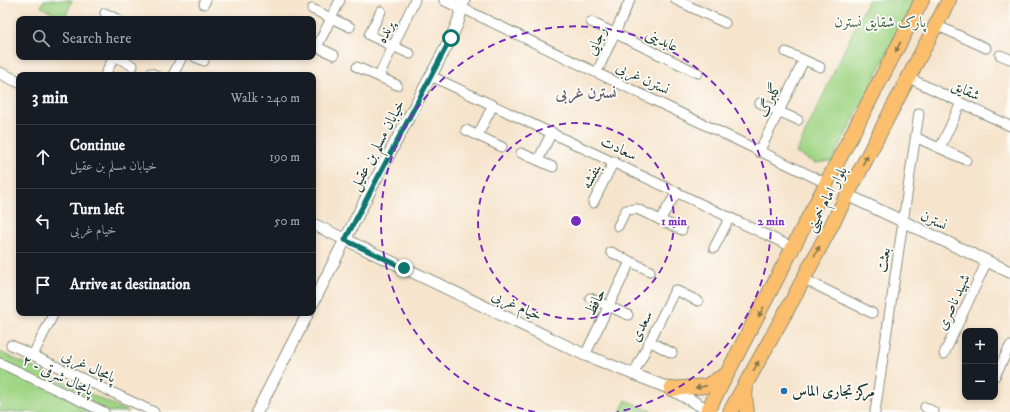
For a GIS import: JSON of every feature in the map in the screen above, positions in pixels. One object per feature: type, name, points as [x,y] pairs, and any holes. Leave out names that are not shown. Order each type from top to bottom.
[{"type":"main road","name":"بلوار امام خمینی","points":[[708,411],[828,184],[922,0]]},
{"type":"main road","name":"بلوار امام خمینی","points":[[730,412],[793,298],[802,278],[949,0]]},
{"type":"main road","points":[[772,290],[781,284],[789,284],[793,298]]},
{"type":"main road","points":[[671,390],[706,386],[727,374]]},
{"type":"main road","points":[[747,382],[745,398],[747,412]]},
{"type":"street","points":[[316,44],[340,0]]},
{"type":"street","name":"پرنده","points":[[379,76],[415,0]]},
{"type":"street","name":"نسترن غربی","points":[[445,0],[462,4],[759,152],[828,184]]},
{"type":"street","name":"رجایی","points":[[597,72],[630,0]]},
{"type":"street","points":[[676,0],[725,22]]},
{"type":"street","name":"خیابان مسلم بن عقیل","points":[[316,297],[456,27],[462,4]]},
{"type":"street","points":[[312,9],[350,27]]},
{"type":"street","points":[[381,11],[369,35],[410,54]]},
{"type":"street","points":[[105,13],[111,16]]},
{"type":"street","name":"عابدینی","points":[[591,22],[698,73]]},
{"type":"street","points":[[936,25],[986,48]]},
{"type":"street","points":[[316,46],[334,55]]},
{"type":"street","points":[[786,52],[820,67]]},
{"type":"street","points":[[1000,55],[1010,59]]},
{"type":"street","points":[[107,72],[113,60]]},
{"type":"street","points":[[121,60],[133,66]]},
{"type":"street","points":[[174,72],[180,60]]},
{"type":"street","name":"گلبرگ","points":[[759,152],[804,60]]},
{"type":"street","points":[[357,67],[397,85]]},
{"type":"street","points":[[0,73],[16,81]]},
{"type":"street","name":"سعادت","points":[[431,76],[552,132],[794,248]]},
{"type":"street","name":"شقایق","points":[[909,78],[1010,126]]},
{"type":"street","points":[[760,103],[798,120]]},
{"type":"street","points":[[940,148],[961,103]]},
{"type":"street","points":[[478,135],[492,105]]},
{"type":"street","name":"بعثت","points":[[875,412],[919,113]]},
{"type":"street","points":[[466,130],[502,147]]},
{"type":"street","points":[[538,160],[552,132]]},
{"type":"street","points":[[916,138],[966,160]]},
{"type":"street","points":[[521,153],[553,167]]},
{"type":"street","name":"بنفشه","points":[[593,203],[614,162]]},
{"type":"street","points":[[660,220],[677,192]]},
{"type":"street","name":"نسترن","points":[[847,194],[904,223],[1010,272]]},
{"type":"street","points":[[618,226],[626,210],[637,209],[682,230]]},
{"type":"street","points":[[714,248],[730,218]]},
{"type":"street","name":"خیام غربی","points":[[316,226],[585,355],[671,390],[708,411]]},
{"type":"street","points":[[611,252],[650,271]]},
{"type":"street","name":"شهید ناصری","points":[[944,354],[987,261]]},
{"type":"street","name":"حافظ","points":[[585,355],[630,262]]},
{"type":"street","points":[[802,278],[872,313]]},
{"type":"street","name":"سعدی","points":[[633,375],[675,290],[698,301]]},
{"type":"street","points":[[590,298],[628,315]]},
{"type":"street","points":[[33,355],[52,316]]},
{"type":"street","points":[[257,412],[306,316]]},
{"type":"street","points":[[649,341],[672,353]]},
{"type":"street","name":"پامچال غربی","points":[[11,345],[154,412]]},
{"type":"street","points":[[998,370],[1010,346]]},
{"type":"street","name":"پامچال شرقی - ۲","points":[[0,364],[104,412]]},
{"type":"street","points":[[925,407],[934,412]]},
{"type":"green space","points":[[44,0],[72,0],[66,16],[61,16],[41,7]]},
{"type":"green space","name":"پارک شقایق نسترن","points":[[868,0],[915,0],[832,161],[815,163],[796,153]]},
{"type":"green space","points":[[0,352],[129,412],[0,412]]},
{"type":"green space","points":[[626,400],[653,412],[620,412]]},
{"type":"place","name":"مرکز تجاری الماس","points":[[784,391]]},
{"type":"district","name":"نسترن غربی","points":[[586,92]]},
{"type":"route","points":[[404,268],[345,240],[377,176],[451,38]]}]
